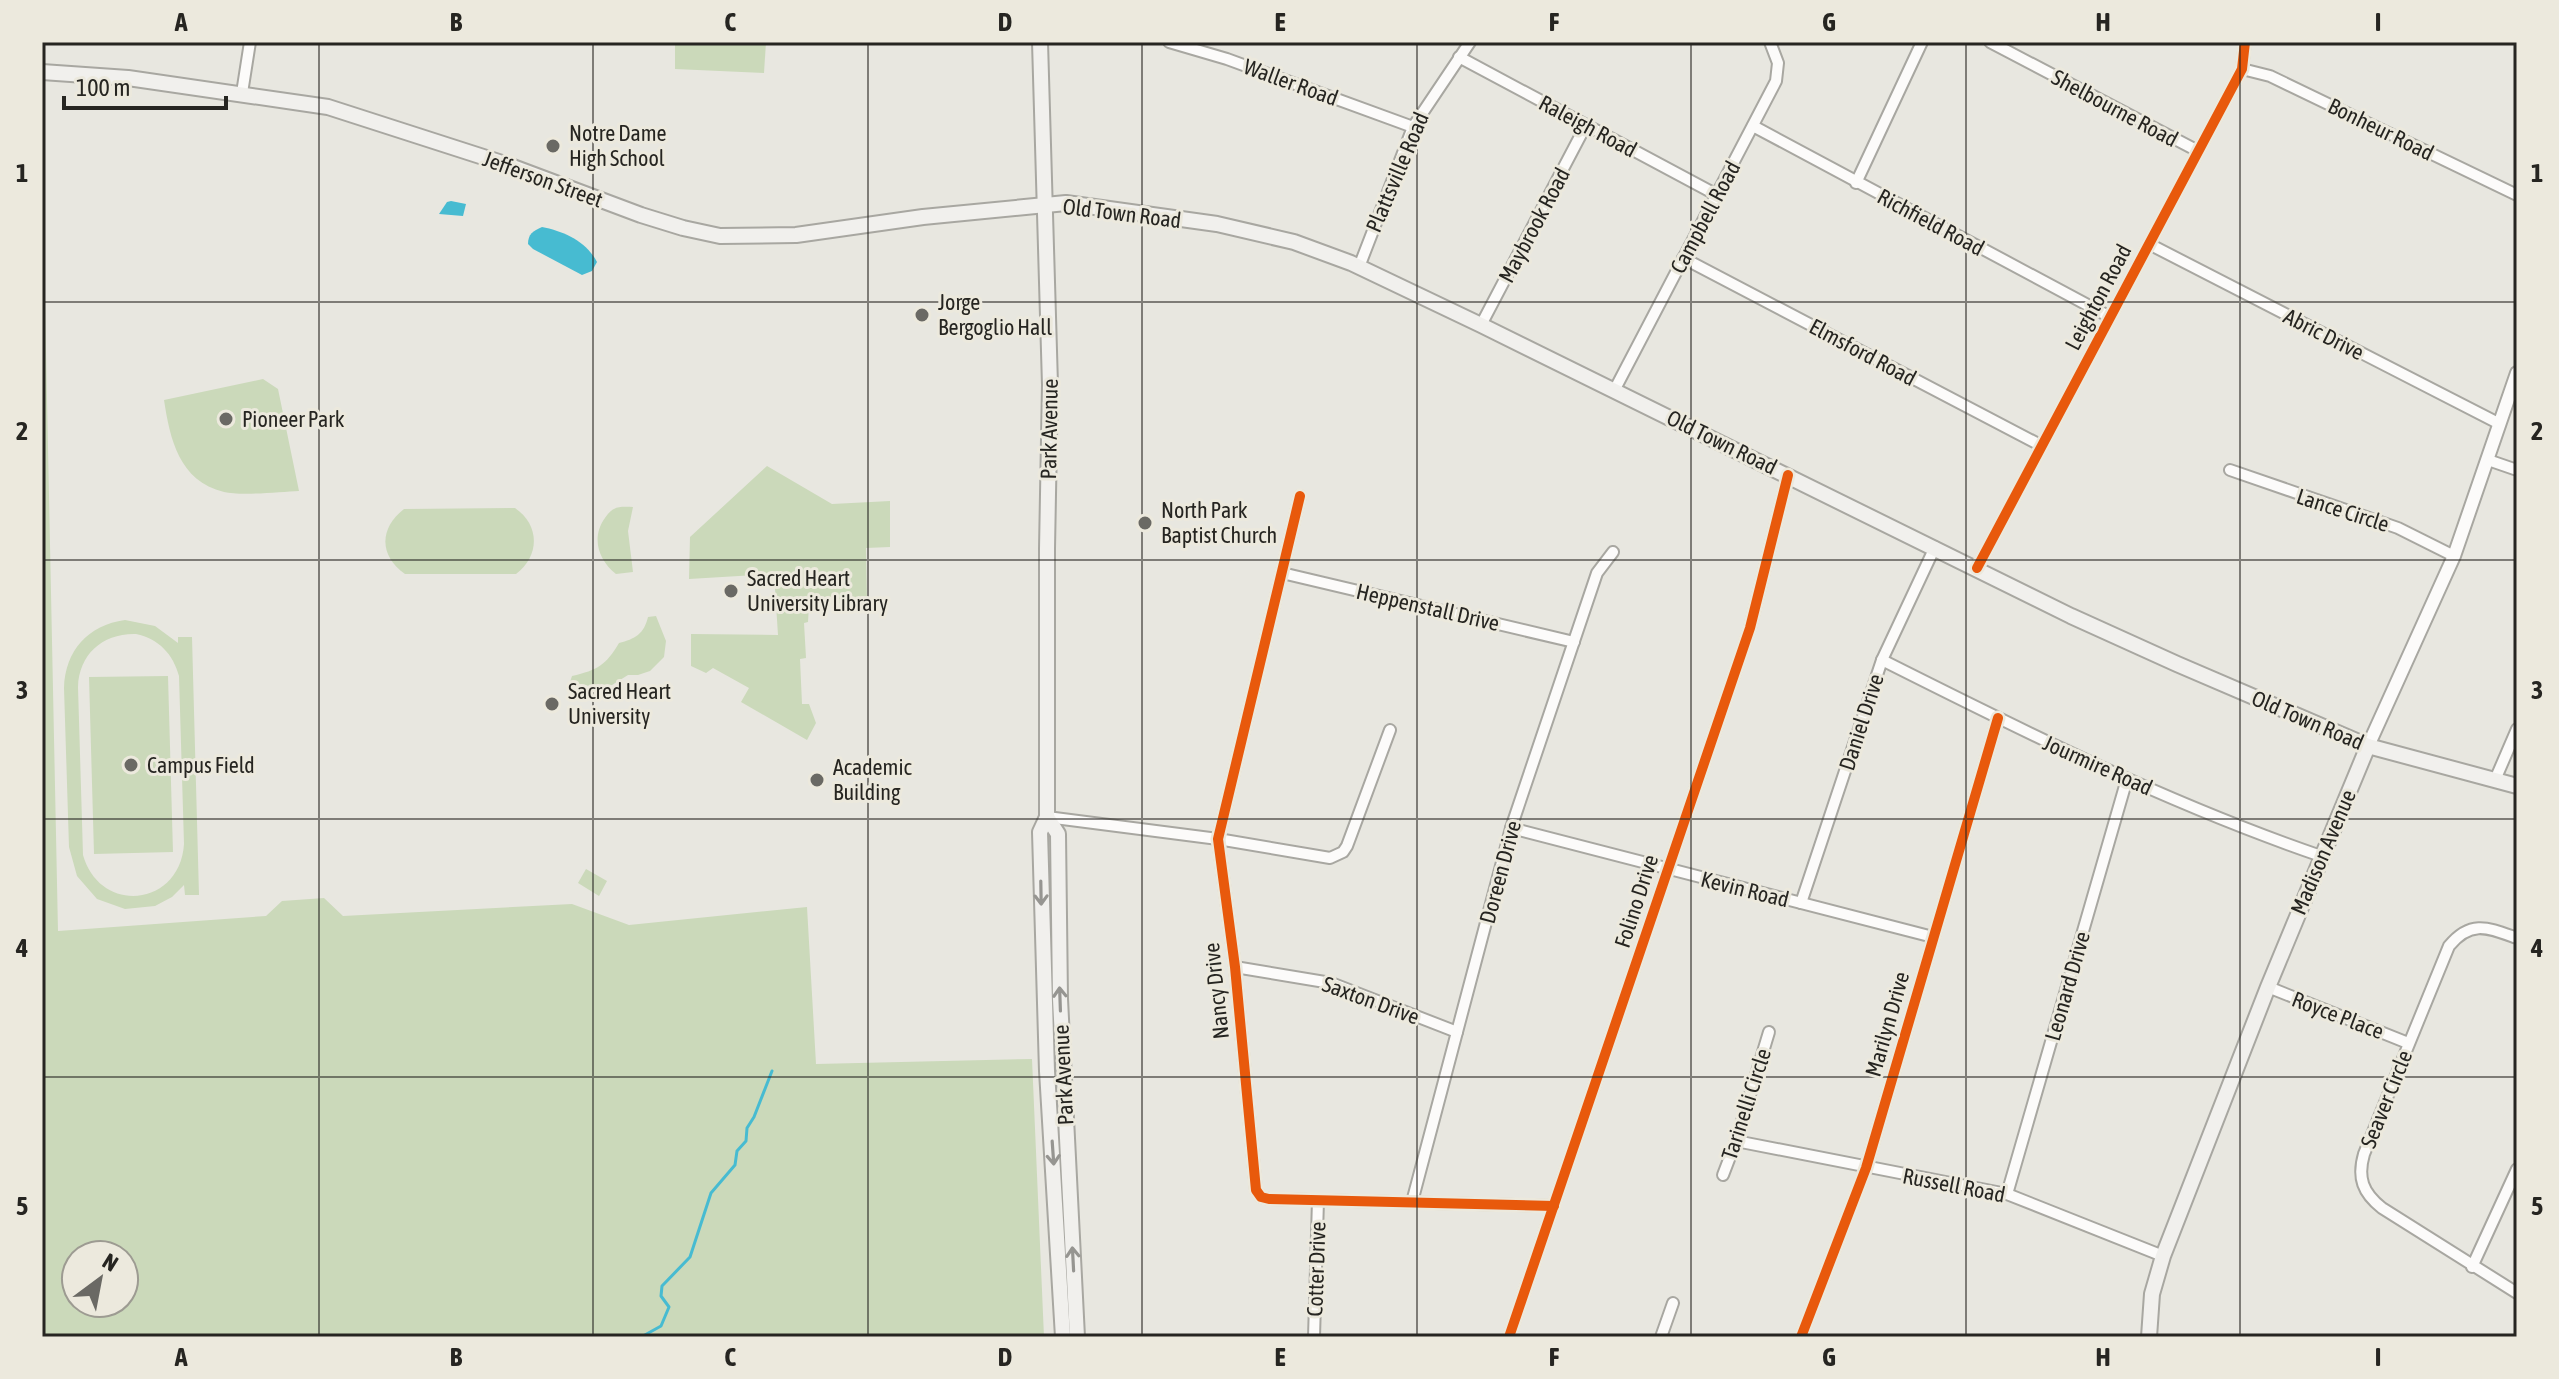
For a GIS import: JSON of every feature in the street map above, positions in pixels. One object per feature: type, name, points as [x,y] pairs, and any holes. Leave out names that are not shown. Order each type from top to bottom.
[{"type":"main road","name":"Park Avenue","points":[[1040,42],[1050,385],[1047,817],[1040,832],[1047,1071],[1063,1337]]},
{"type":"main road","name":"Jefferson Street","points":[[42,72],[103,75],[328,107],[505,164],[641,215],[720,236],[796,235],[923,217],[1047,205]]},
{"type":"main road","name":"Old Town Road","points":[[1047,205],[1066,203],[1251,230],[1324,252],[1615,389],[2071,616],[2177,664],[2368,746],[2517,786]]},
{"type":"main road","name":"Madison Avenue","points":[[2149,1337],[2152,1294],[2163,1256],[2268,987],[2368,746]]},
{"type":"main road","name":"Park Avenue","points":[[1047,817],[1058,834],[1063,1065],[1077,1337]]},
{"type":"main road","points":[[1047,1071],[1063,1065]]},
{"type":"street","points":[[242,93],[250,42]]},
{"type":"street","name":"Waller Road","points":[[1169,42],[1227,59],[1413,127]]},
{"type":"street","name":"Plattsville Road","points":[[1359,267],[1413,127],[1470,42]]},
{"type":"street","name":"Campbell Road","points":[[1615,389],[1776,81],[1778,63],[1770,42]]},
{"type":"street","points":[[1856,183],[1922,42]]},
{"type":"street","name":"Shelbourne Road","points":[[1990,42],[2198,151]]},
{"type":"street","name":"Leighton Road","points":[[1977,568],[2242,69],[2245,42]]},
{"type":"street","name":"Raleigh Road","points":[[1459,57],[1717,195]]},
{"type":"street","name":"Bonheur Road","points":[[2242,69],[2270,76],[2517,195]]},
{"type":"street","name":"Maybrook Road","points":[[1481,325],[1586,125]]},
{"type":"street","name":"Richfield Road","points":[[1753,126],[2110,317]]},
{"type":"street","name":"Abric Drive","points":[[2149,244],[2500,424]]},
{"type":"street","name":"Elmsford Road","points":[[1683,258],[2042,446]]},
{"type":"street","name":"Madison Avenue","points":[[2368,746],[2454,556],[2517,373]]},
{"type":"street","points":[[2488,460],[2517,470]]},
{"type":"street","name":"Lance Circle","points":[[2230,470],[2398,528],[2454,556]]},
{"type":"street","name":"Folino Drive","points":[[1509,1337],[1750,628],[1788,475]]},
{"type":"street","name":"Nancy Drive","points":[[1300,496],[1218,839],[1235,967],[1256,1190],[1261,1197],[1269,1199],[1554,1206]]},
{"type":"street","name":"Daniel Drive","points":[[1801,903],[1882,660],[1935,547]]},
{"type":"street","name":"Doreen Drive","points":[[1412,1202],[1511,828],[1597,573],[1613,552]]},
{"type":"street","name":"Heppenstall Drive","points":[[1282,573],[1574,642]]},
{"type":"street","name":"Jourmire Road","points":[[1882,660],[2127,779],[2254,833],[2321,856]]},
{"type":"street","name":"Marilyn Drive","points":[[1801,1337],[1866,1168],[1998,718]]},
{"type":"street","points":[[2495,780],[2517,729]]},
{"type":"street","points":[[1047,817],[1218,839],[1330,858],[1343,852],[1390,730]]},
{"type":"street","name":"Leonard Drive","points":[[2007,1194],[2127,779]]},
{"type":"street","name":"Kevin Road","points":[[1511,828],[1933,937]]},
{"type":"street","name":"Seaver Circle","points":[[2472,1267],[2382,1208],[2364,1190],[2360,1177],[2364,1154],[2408,1043],[2442,959],[2457,935],[2478,927],[2517,938]]},
{"type":"street","name":"Saxton Drive","points":[[1235,967],[1331,983],[1457,1032]]},
{"type":"street","name":"Royce Place","points":[[2268,987],[2408,1043]]},
{"type":"street","name":"Tarinelli Circle","points":[[1723,1175],[1769,1032]]},
{"type":"street","name":"Russell Road","points":[[1736,1141],[2007,1194],[2163,1256]]},
{"type":"street","points":[[2517,1169],[2472,1267],[2517,1293]]},
{"type":"street","name":"Cotter Drive","points":[[1314,1337],[1318,1200]]},
{"type":"street","points":[[1661,1337],[1673,1303]]},
{"type":"green space","points":[[675,42],[766,42],[764,73],[675,69]]},
{"type":"green space","points":[[42,157],[58,931],[266,916],[282,901],[324,898],[343,916],[572,904],[629,925],[807,907],[816,1064],[1032,1059],[1044,1337],[42,1337]]},
{"type":"green space","name":"Pioneer Park","points":[[263,379],[278,389],[299,491],[240,494],[209,486],[196,478],[179,456],[164,400]]},
{"type":"green space","points":[[767,466],[832,504],[890,501],[890,547],[866,548],[867,602],[809,605],[808,622],[804,623],[806,658],[800,659],[802,704],[809,704],[816,723],[807,740],[741,702],[749,688],[713,668],[706,673],[691,666],[691,634],[778,635],[774,574],[689,579],[690,537]]},
{"type":"green space","points":[[633,507],[628,531],[633,572],[616,574],[601,555],[598,533],[612,510]]},
{"type":"green space","points":[[515,508],[529,523],[534,541],[529,558],[516,574],[405,574],[396,567],[387,551],[386,533],[404,509]]},
{"type":"green space","points":[[656,616],[666,641],[664,657],[650,671],[628,675],[612,685],[594,687],[570,682],[572,676],[600,666],[619,643],[641,632],[648,617]]},
{"type":"green space","points":[[125,620],[155,626],[178,643],[178,637],[192,637],[199,895],[185,895],[184,885],[172,897],[155,906],[125,909],[97,899],[77,876],[69,847],[65,675],[81,642],[112,623]],"holes":[[[136,634],[164,649],[179,676],[184,844],[179,865],[169,881],[155,891],[138,896],[121,894],[105,887],[92,874],[83,855],[78,687],[83,665],[95,648],[113,637]]]},
{"type":"green space","name":"Campus Field","points":[[168,676],[173,852],[94,854],[89,677]]},
{"type":"green space","points":[[586,869],[607,881],[599,896],[578,883]]},
{"type":"water","points":[[451,201],[466,204],[463,216],[439,214]]},
{"type":"water","points":[[542,227],[566,234],[587,248],[597,262],[592,271],[582,275],[533,249],[528,244],[529,238]]},
{"type":"waterway","points":[[643,1336],[661,1326],[669,1307],[661,1296],[662,1286],[690,1257],[711,1193],[735,1165],[737,1151],[746,1141],[747,1128],[772,1071]]},
{"type":"cycle path","points":[[1977,568],[2242,69],[2245,42]]},
{"type":"cycle path","points":[[1509,1337],[1750,628],[1788,475]]},
{"type":"cycle path","points":[[1300,496],[1218,839],[1235,967],[1256,1190],[1261,1197],[1269,1199],[1554,1206]]},
{"type":"cycle path","points":[[1801,1337],[1866,1168],[1998,718]]},
{"type":"place","name":"Notre Dame High School","points":[[553,146]]},
{"type":"place","name":"Jorge Bergoglio Hall","points":[[922,315]]},
{"type":"place","name":"Pioneer Park","points":[[226,419]]},
{"type":"place","name":"North Park Baptist Church","points":[[1145,523]]},
{"type":"place","name":"Sacred Heart University Library","points":[[731,591]]},
{"type":"place","name":"Sacred Heart University","points":[[552,704]]},
{"type":"place","name":"Campus Field","points":[[131,765]]},
{"type":"place","name":"Academic Building","points":[[817,780]]}]
